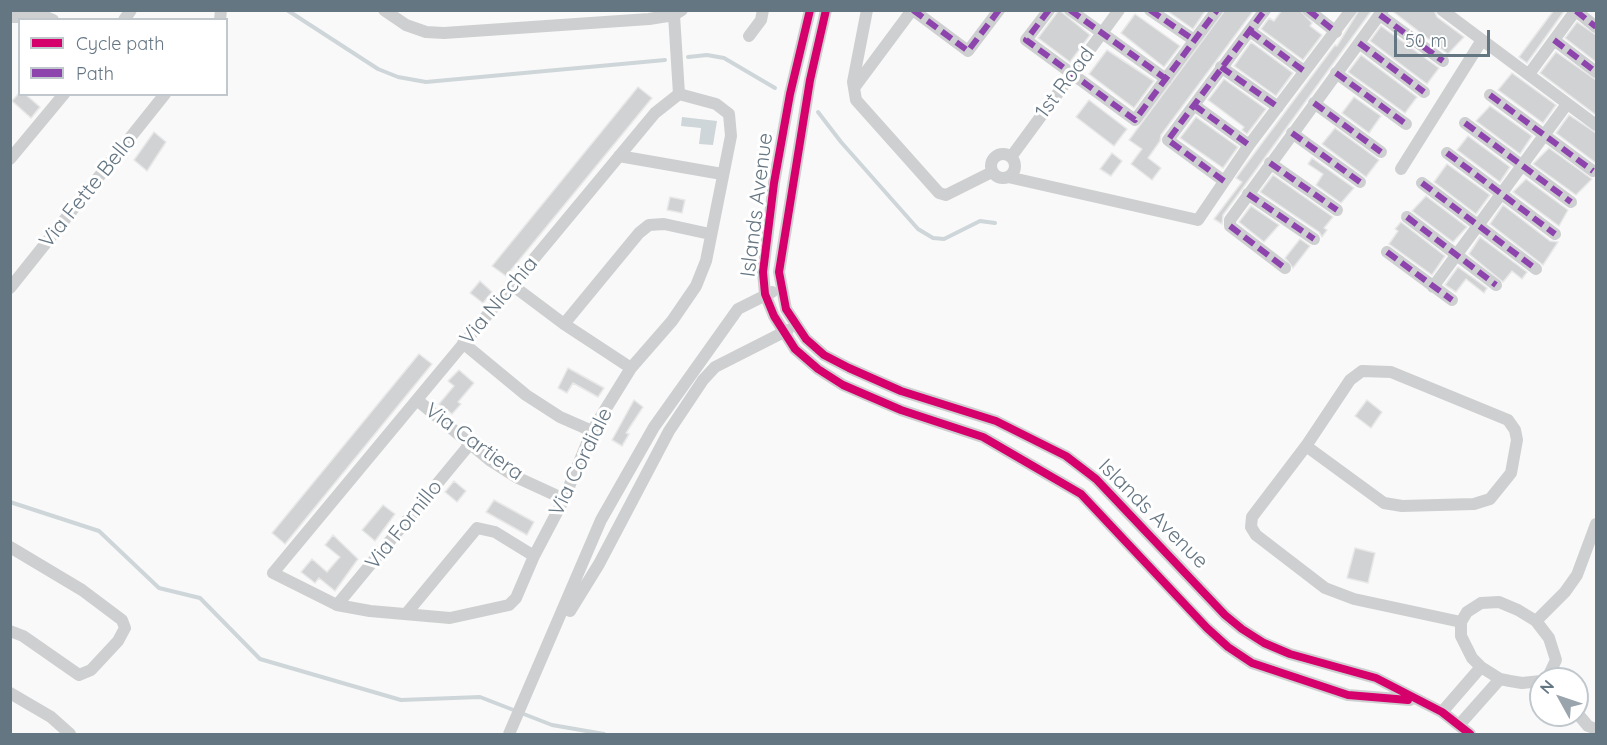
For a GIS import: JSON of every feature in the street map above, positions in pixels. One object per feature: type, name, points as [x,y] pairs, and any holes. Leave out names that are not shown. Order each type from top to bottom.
[{"type":"street","points":[[384,10],[406,24],[426,32],[444,33],[678,13],[679,94]]},
{"type":"street","points":[[749,36],[761,20],[763,10]]},
{"type":"street","name":"Islands Avenue","points":[[810,10],[790,94],[774,183],[763,272],[765,294],[783,334],[818,369],[843,385],[901,410],[983,437],[1081,494],[1207,628],[1228,647],[1252,663],[1348,695],[1415,701]]},
{"type":"street","name":"Islands Avenue","points":[[825,10],[810,80],[780,256],[780,291],[795,325],[824,355],[849,368],[901,391],[996,421],[1066,456],[1096,479],[1125,507],[1225,615],[1264,643],[1290,654],[1376,678],[1415,701],[1442,712],[1460,724],[1470,735]]},
{"type":"street","points":[[867,10],[853,89],[856,100],[939,193],[946,195],[992,172]]},
{"type":"street","points":[[853,89],[912,10],[968,51],[995,12]]},
{"type":"street","points":[[1049,10],[1026,40],[1135,120],[1218,10]]},
{"type":"street","points":[[1070,10],[1166,79]]},
{"type":"street","name":"1st Road","points":[[1011,156],[1119,10]]},
{"type":"street","points":[[1150,10],[1194,40]]},
{"type":"street","points":[[1224,181],[1168,140],[1265,10]]},
{"type":"street","points":[[1308,10],[1336,32]]},
{"type":"street","points":[[992,172],[1002,178],[1008,177],[1198,219],[1249,145],[1351,10]]},
{"type":"street","points":[[1442,10],[1596,125]]},
{"type":"street","points":[[1529,74],[1576,11],[1596,27]]},
{"type":"street","points":[[1286,268],[1230,226],[1230,220],[1336,73],[1382,13],[1443,61]]},
{"type":"street","points":[[10,16],[48,18]]},
{"type":"street","points":[[1250,31],[1304,71]]},
{"type":"street","points":[[1401,169],[1482,40]]},
{"type":"street","points":[[1554,40],[1596,72]]},
{"type":"street","points":[[1359,43],[1424,92]]},
{"type":"street","points":[[1221,68],[1278,108]]},
{"type":"street","points":[[1336,73],[1406,124]]},
{"type":"street","name":"Via Nicchia","points":[[273,573],[655,113],[679,94]]},
{"type":"street","name":"Via Cordiale","points":[[273,573],[337,605],[450,618],[509,605],[522,588],[534,556],[564,499],[592,431],[631,368],[672,321],[696,286],[706,261],[731,136],[729,114],[716,104],[679,94]]},
{"type":"street","points":[[1490,94],[1593,171]]},
{"type":"street","points":[[10,159],[62,96]]},
{"type":"street","name":"Via Fette Bello","points":[[10,288],[14,274],[163,96]]},
{"type":"street","points":[[1314,103],[1381,152]]},
{"type":"street","points":[[1433,287],[1567,104]]},
{"type":"street","points":[[1194,105],[1249,145]]},
{"type":"street","points":[[1465,123],[1571,202]]},
{"type":"street","points":[[1292,133],[1360,182]]},
{"type":"street","points":[[1447,153],[1555,234]]},
{"type":"street","points":[[992,172],[991,162],[997,155],[1011,156],[1015,167],[1008,177]]},
{"type":"street","points":[[619,156],[722,174]]},
{"type":"street","points":[[1270,163],[1337,210]]},
{"type":"street","points":[[1422,183],[1536,269]]},
{"type":"street","points":[[1248,194],[1314,239]]},
{"type":"street","points":[[1407,217],[1496,285]]},
{"type":"street","points":[[564,324],[639,233],[649,225],[664,224],[710,234]]},
{"type":"street","points":[[1387,252],[1452,300]]},
{"type":"street","points":[[512,285],[564,324],[631,368]]},
{"type":"street","points":[[509,735],[601,520],[654,427],[738,309],[765,294],[780,291]]},
{"type":"street","points":[[550,643],[599,564],[669,431],[715,367],[783,334],[795,325]]},
{"type":"street","points":[[463,344],[526,395],[560,417],[592,431]]},
{"type":"street","points":[[703,357],[715,367]]},
{"type":"street","points":[[1306,446],[1384,503],[1402,506],[1474,504],[1490,499],[1511,472],[1517,440],[1515,430],[1508,420],[1391,372],[1362,371],[1350,380],[1306,446],[1252,517],[1251,527],[1256,535],[1325,588],[1354,599],[1461,622]]},
{"type":"street","name":"Via Cartiera","points":[[417,400],[470,444],[516,477],[564,499]]},
{"type":"street","name":"Via Fornillo","points":[[337,605],[470,444]]},
{"type":"street","points":[[1536,621],[1565,592],[1577,575],[1596,524]]},
{"type":"street","points":[[406,614],[477,528],[495,532],[534,556]]},
{"type":"street","points":[[10,547],[82,590],[122,620],[124,628],[118,641],[91,670],[79,675],[23,636],[10,631]]},
{"type":"street","points":[[1529,682],[1500,679],[1481,667],[1466,647],[1461,636],[1461,622],[1473,606],[1490,601],[1518,610],[1536,621],[1549,638],[1556,660],[1553,667]]},
{"type":"street","points":[[1442,712],[1481,667]]},
{"type":"street","points":[[1460,724],[1500,679]]},
{"type":"street","points":[[10,693],[51,717],[70,735]]},
{"type":"street","points":[[1595,735],[1596,729]]},
{"type":"shaded area","points":[[682,117],[717,121],[713,145],[699,144],[701,128],[681,126]]},
{"type":"building","points":[[1059,10],[1090,35],[1070,62],[1038,38]]},
{"type":"building","points":[[1166,10],[1206,10],[1193,29]]},
{"type":"building","points":[[1225,10],[1254,10],[1161,135],[1160,141],[1148,158],[1161,168],[1152,180],[1131,164],[1142,149],[1129,140]]},
{"type":"building","points":[[1282,10],[1300,10],[1312,23],[1310,26],[1322,35],[1303,60],[1261,29],[1269,18],[1274,21]]},
{"type":"building","points":[[1359,10],[1372,10],[1223,215],[1222,224],[1214,219],[1242,182],[1236,178],[1335,45],[1337,46]]},
{"type":"building","points":[[1391,10],[1434,10],[1437,17],[1464,37],[1448,54]]},
{"type":"building","points":[[1554,10],[1565,10],[1527,63],[1519,57]]},
{"type":"building","points":[[1135,14],[1180,46],[1164,67],[1121,33]]},
{"type":"building","points":[[1577,22],[1596,35],[1596,62],[1565,38]]},
{"type":"building","points":[[1381,26],[1439,68],[1427,84],[1370,41]]},
{"type":"building","points":[[1251,42],[1293,73],[1276,96],[1234,66]]},
{"type":"building","points":[[1107,50],[1154,81],[1134,108],[1089,74]]},
{"type":"building","points":[[1556,52],[1596,80],[1596,115],[1540,73]]},
{"type":"building","points":[[1361,55],[1417,97],[1405,113],[1348,72]]},
{"type":"building","points":[[1512,73],[1556,105],[1543,123],[1498,90]]},
{"type":"building","points":[[1224,79],[1266,109],[1247,134],[1242,130],[1244,127],[1208,100]]},
{"type":"building","points":[[638,87],[652,98],[506,276],[492,266]]},
{"type":"building","points":[[18,94],[27,96],[40,107],[31,118],[12,101]]},
{"type":"building","points":[[1354,97],[1381,116],[1369,133],[1342,113]]},
{"type":"building","points":[[1089,100],[1127,129],[1114,146],[1076,117]]},
{"type":"building","points":[[1490,106],[1532,136],[1520,154],[1476,121]]},
{"type":"building","points":[[1569,115],[1596,133],[1596,163],[1556,133]]},
{"type":"building","points":[[1196,117],[1238,147],[1223,168],[1180,138]]},
{"type":"building","points":[[1335,128],[1379,160],[1366,177],[1322,144]]},
{"type":"building","points":[[154,132],[166,142],[147,171],[134,160]]},
{"type":"building","points":[[1468,136],[1510,167],[1500,182],[1457,150]]},
{"type":"building","points":[[1549,148],[1592,179],[1576,195],[1533,164]]},
{"type":"building","points":[[1112,153],[1122,161],[1111,176],[1100,169]]},
{"type":"building","points":[[1312,158],[1354,188],[1341,203],[1316,185],[1323,174],[1308,164]]},
{"type":"building","points":[[1447,164],[1490,195],[1476,214],[1434,182]]},
{"type":"building","points":[[1273,175],[1333,217],[1324,228],[1327,230],[1322,237],[1319,232],[1260,192]]},
{"type":"building","points":[[1526,179],[1568,210],[1559,226],[1513,192]]},
{"type":"building","points":[[1426,196],[1467,227],[1453,242],[1412,211]]},
{"type":"building","points":[[670,197],[685,200],[682,213],[667,210]]},
{"type":"building","points":[[1503,205],[1550,241],[1558,242],[1543,265],[1490,224]]},
{"type":"building","points":[[1251,206],[1279,225],[1264,242],[1239,222]]},
{"type":"building","points":[[1401,222],[1445,256],[1432,275],[1389,244],[1398,231],[1395,229]]},
{"type":"building","points":[[1480,237],[1527,272],[1522,279],[1512,271],[1503,282],[1469,254]]},
{"type":"building","points":[[1300,239],[1310,246],[1293,268],[1285,258]]},
{"type":"building","points":[[1458,267],[1487,288],[1484,293],[1466,279],[1456,292],[1445,285]]},
{"type":"building","points":[[480,281],[492,292],[483,303],[470,293]]},
{"type":"building","points":[[419,354],[432,364],[285,544],[272,533]]},
{"type":"building","points":[[568,368],[604,388],[598,397],[573,383],[567,393],[558,388]]},
{"type":"building","points":[[459,370],[474,383],[458,402],[461,404],[452,414],[439,404],[454,386],[448,381]]},
{"type":"building","points":[[634,400],[643,407],[626,433],[629,434],[622,446],[612,440]]},
{"type":"building","points":[[1367,400],[1382,412],[1371,428],[1355,416]]},
{"type":"building","points":[[454,481],[466,491],[457,502],[445,492]]},
{"type":"building","points":[[494,500],[534,522],[527,535],[486,512]]},
{"type":"building","points":[[383,505],[395,514],[375,541],[362,530]]},
{"type":"building","points":[[333,535],[358,559],[335,591],[319,578],[315,583],[301,572],[312,559],[327,572],[340,557],[325,545]]},
{"type":"building","points":[[1355,548],[1375,553],[1368,583],[1347,578]]},
{"type":"waterway","points":[[287,10],[378,69],[398,77],[426,82],[665,60]]},
{"type":"waterway","points":[[688,57],[707,55],[724,58],[775,88]]},
{"type":"waterway","points":[[818,112],[841,142],[918,229],[933,238],[944,239],[980,221],[995,223]]},
{"type":"waterway","points":[[10,502],[99,531],[159,588],[200,598],[260,659],[401,700],[480,697],[552,725],[604,734]]},
{"type":"marked path","points":[[913,10],[968,51],[999,10]]},
{"type":"marked path","points":[[1049,10],[1026,40],[1135,120],[1217,10]]},
{"type":"marked path","points":[[1070,10],[1166,79]]},
{"type":"marked path","points":[[1150,10],[1194,40]]},
{"type":"marked path","points":[[1224,181],[1168,140],[1265,10]]},
{"type":"marked path","points":[[1308,10],[1336,32]]},
{"type":"marked path","points":[[1576,11],[1596,27]]},
{"type":"marked path","points":[[1380,15],[1443,61]]},
{"type":"marked path","points":[[1250,31],[1304,71]]},
{"type":"marked path","points":[[1554,40],[1596,72]]},
{"type":"marked path","points":[[1359,43],[1424,92]]},
{"type":"marked path","points":[[1221,67],[1278,107]]},
{"type":"marked path","points":[[1336,73],[1406,124]]},
{"type":"marked path","points":[[1490,95],[1593,171]]},
{"type":"marked path","points":[[1314,103],[1381,152]]},
{"type":"marked path","points":[[1194,105],[1249,145]]},
{"type":"marked path","points":[[1465,123],[1571,202]]},
{"type":"marked path","points":[[1292,133],[1360,182]]},
{"type":"marked path","points":[[1447,153],[1555,234]]},
{"type":"marked path","points":[[1270,163],[1337,210]]},
{"type":"marked path","points":[[1422,183],[1536,269]]},
{"type":"marked path","points":[[1248,194],[1314,239]]},
{"type":"marked path","points":[[1407,217],[1496,285]]},
{"type":"marked path","points":[[1230,226],[1285,268]]},
{"type":"marked path","points":[[1387,252],[1452,300]]},
{"type":"cycle path","points":[[810,10],[790,94],[774,183],[763,272],[765,294],[774,316],[795,349],[818,369],[843,385],[901,410],[983,437],[1081,494],[1207,628],[1228,647],[1252,663],[1348,695],[1408,700]]},
{"type":"cycle path","points":[[826,10],[810,80],[779,272],[786,309],[806,339],[824,355],[849,368],[901,391],[996,421],[1066,456],[1096,479],[1225,615],[1242,629],[1264,643],[1290,654],[1376,678],[1442,712],[1470,734]]}]
